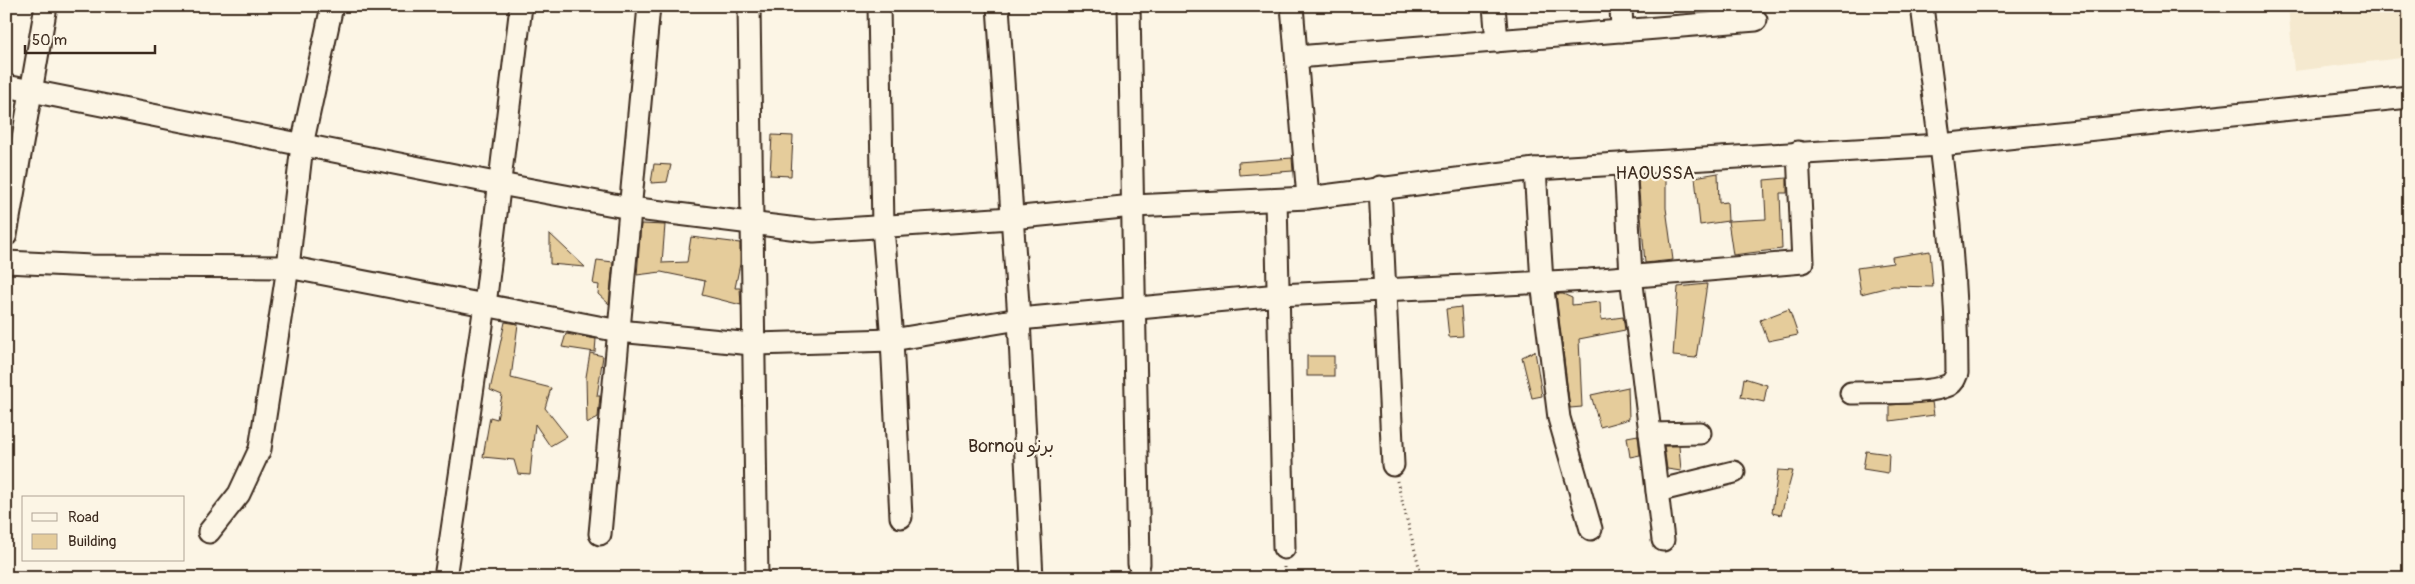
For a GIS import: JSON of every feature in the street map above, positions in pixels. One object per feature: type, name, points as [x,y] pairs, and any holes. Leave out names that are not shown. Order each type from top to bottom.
[{"type":"street","points":[[6,235],[46,6]]},
{"type":"street","points":[[209,532],[239,494],[260,449],[288,268],[302,145],[332,6]]},
{"type":"street","points":[[445,578],[484,305],[521,6]]},
{"type":"street","points":[[600,534],[649,6]]},
{"type":"street","points":[[749,6],[752,344],[757,578]]},
{"type":"street","points":[[879,6],[884,227],[901,517]]},
{"type":"street","points":[[998,6],[1019,319],[1032,578]]},
{"type":"street","points":[[1129,6],[1139,564]]},
{"type":"street","points":[[1292,6],[1308,198]]},
{"type":"street","points":[[1494,6],[1497,41]]},
{"type":"street","points":[[1621,6],[1622,31]]},
{"type":"street","points":[[1851,394],[1933,389],[1949,385],[1955,380],[1957,325],[1940,145],[1922,6]]},
{"type":"street","points":[[1297,58],[1756,20]]},
{"type":"street","points":[[6,86],[630,208],[814,231],[1011,218],[1133,206],[1308,198],[1535,169],[1940,145],[2409,97]]},
{"type":"street","points":[[6,262],[92,266],[288,268],[619,331],[752,344],[892,340],[1019,319],[1279,295],[1542,282],[1803,262],[1798,152]]},
{"type":"street","points":[[1625,164],[1631,276],[1663,540]]},
{"type":"street","points":[[1535,169],[1542,282],[1559,418],[1591,529]]},
{"type":"street","points":[[1380,188],[1393,465]]},
{"type":"street","points":[[1276,200],[1284,548]]},
{"type":"street","points":[[1650,434],[1700,433]]},
{"type":"street","points":[[1657,491],[1734,472]]},
{"type":"path","points":[[1393,465],[1422,578]]},
{"type":"shaded area","points":[[2288,6],[2409,6],[2409,57],[2294,71]]},
{"type":"building","points":[[772,135],[793,136],[791,176],[770,175]]},
{"type":"building","points":[[1292,158],[1293,171],[1239,175],[1238,162]]},
{"type":"building","points":[[654,164],[671,165],[667,182],[651,183]]},
{"type":"building","points":[[1718,173],[1719,203],[1727,202],[1728,221],[1700,225],[1695,177]]},
{"type":"building","points":[[1666,176],[1666,208],[1673,260],[1645,263],[1638,180]]},
{"type":"building","points":[[1787,178],[1787,193],[1780,193],[1782,249],[1733,255],[1728,221],[1766,219],[1764,180]]},
{"type":"building","points":[[641,224],[665,225],[662,263],[687,262],[691,237],[740,243],[740,264],[735,288],[740,288],[741,305],[702,295],[705,281],[661,272],[637,275]]},
{"type":"building","points":[[550,234],[585,267],[550,264]]},
{"type":"building","points":[[1930,251],[1933,287],[1893,286],[1861,294],[1857,268],[1893,263],[1892,257]]},
{"type":"building","points":[[597,260],[613,262],[609,304],[598,294],[599,285],[593,284]]},
{"type":"building","points":[[1707,284],[1696,358],[1673,356],[1678,287]]},
{"type":"building","points":[[1556,294],[1563,294],[1572,298],[1572,305],[1600,302],[1601,320],[1623,317],[1625,330],[1579,339],[1582,407],[1570,408]]},
{"type":"building","points":[[1461,307],[1463,336],[1449,337],[1446,309]]},
{"type":"building","points":[[1789,309],[1798,335],[1768,341],[1760,320]]},
{"type":"building","points":[[505,322],[518,324],[511,378],[551,388],[545,408],[567,436],[550,446],[535,424],[530,475],[518,474],[514,460],[483,457],[490,417],[497,419],[502,395],[490,390]]},
{"type":"building","points":[[566,334],[596,339],[595,352],[562,347]]},
{"type":"building","points":[[1535,351],[1542,396],[1532,398],[1522,357]]},
{"type":"building","points":[[590,353],[603,356],[597,396],[600,396],[598,417],[587,424],[586,377]]},
{"type":"building","points":[[1307,356],[1334,356],[1334,376],[1307,376]]},
{"type":"building","points":[[1744,378],[1767,385],[1764,402],[1741,397]]},
{"type":"building","points":[[1628,387],[1629,419],[1600,427],[1591,395]]},
{"type":"building","points":[[1932,402],[1934,415],[1890,421],[1890,405]]},
{"type":"building","points":[[1638,435],[1640,455],[1630,457],[1627,437]]},
{"type":"building","points":[[1664,446],[1679,446],[1681,471],[1667,469]]},
{"type":"building","points":[[1866,451],[1889,454],[1888,473],[1863,469]]},
{"type":"building","points":[[1778,470],[1793,471],[1781,515],[1772,513]]},
{"type":"district","name":"HAOUSSA","points":[[1655,173]]},
{"type":"district","name":"Bornou برنو","points":[[1011,446]]}]
